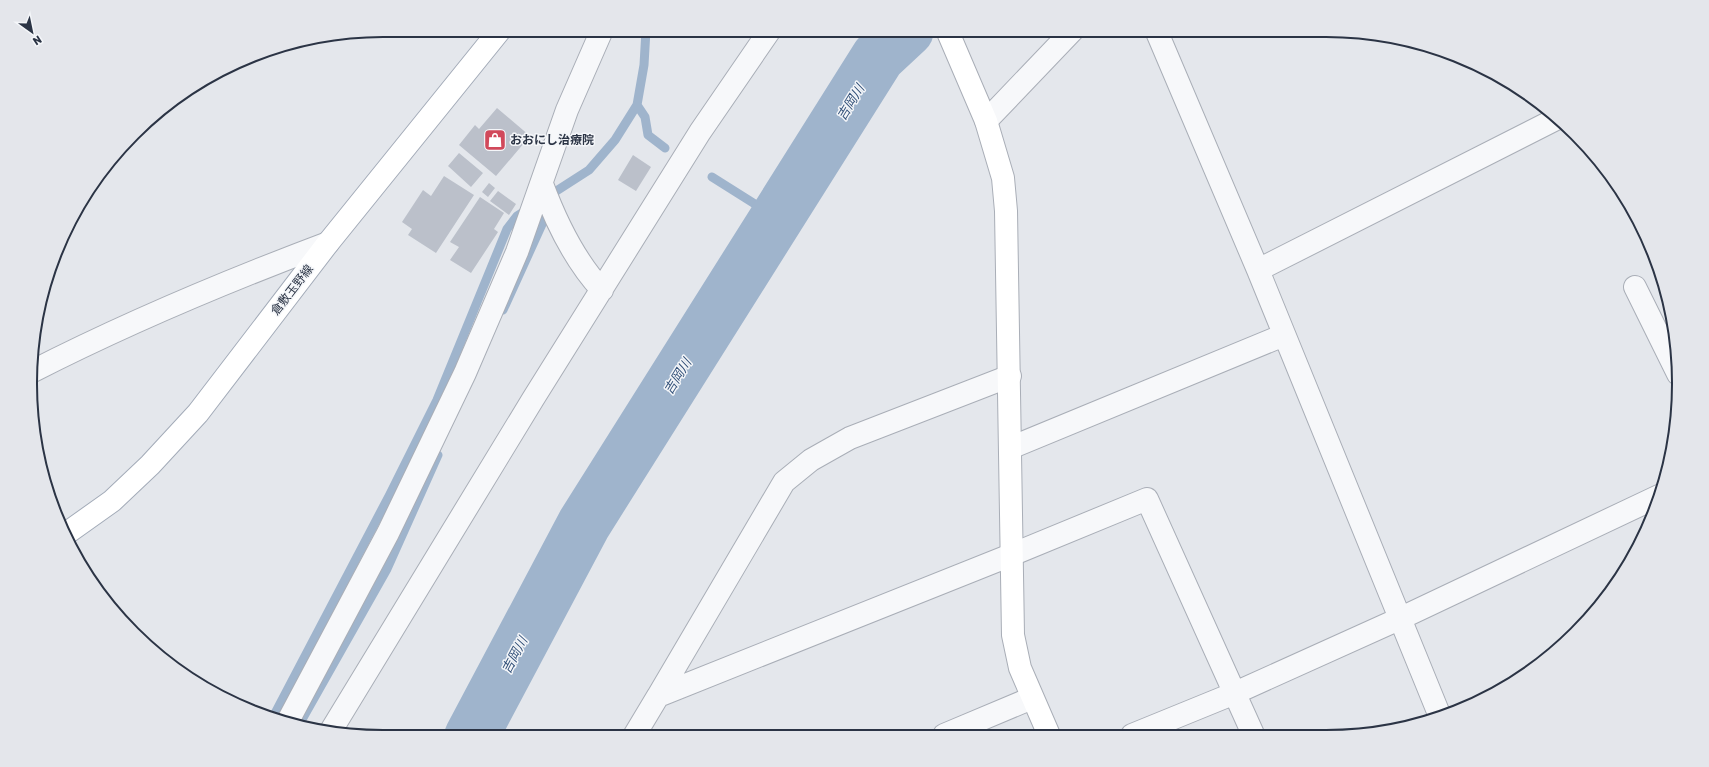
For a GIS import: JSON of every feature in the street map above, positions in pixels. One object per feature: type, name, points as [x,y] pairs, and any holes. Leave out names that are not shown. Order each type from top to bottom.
[{"type":"street","name":"倉敷玉野線","points":[[70,531],[112,501],[150,465],[198,413],[328,243],[494,37]]},
{"type":"street","points":[[290,717],[405,498],[464,372],[517,252],[541,191],[567,110],[599,37]]},
{"type":"street","points":[[333,726],[700,132],[765,37]]},
{"type":"street","points":[[950,37],[986,121],[1003,178],[1006,210],[1010,376],[1013,635],[1020,668],[1047,730]]},
{"type":"street","points":[[986,121],[1066,37]]},
{"type":"street","points":[[1159,37],[1258,270],[1438,712]]},
{"type":"street","points":[[1258,270],[1552,121]]},
{"type":"street","points":[[541,191],[586,273],[602,290]]},
{"type":"street","points":[[38,369],[73,351],[247,273],[328,243]]},
{"type":"street","points":[[1635,287],[1671,360]]},
{"type":"street","points":[[1010,448],[1284,335]]},
{"type":"street","points":[[638,730],[784,482],[811,460],[850,438],[1010,376]]},
{"type":"street","points":[[658,696],[1147,499],[1251,730]]},
{"type":"street","points":[[1144,730],[1235,693],[1399,619],[1652,499]]},
{"type":"street","points":[[956,730],[1032,698]]},
{"type":"building","name":"おおにし治療院","points":[[497,108],[530,136],[496,176],[459,145],[475,125],[479,129]]},
{"type":"building","points":[[459,153],[483,173],[471,187],[448,166]]},
{"type":"building","points":[[633,155],[651,167],[636,191],[618,180]]},
{"type":"building","points":[[444,176],[474,195],[436,253],[408,235],[412,229],[402,222],[423,190],[431,196]]},
{"type":"building","points":[[489,183],[495,188],[488,197],[482,192]]},
{"type":"building","points":[[498,191],[516,204],[509,215],[490,201]]},
{"type":"building","points":[[480,197],[504,213],[494,229],[498,232],[471,273],[450,260],[459,247],[450,242]]},
{"type":"waterway","points":[[547,197],[589,170],[615,140],[637,105],[644,65],[646,37]]},
{"type":"waterway","name":"吉岡川","points":[[475,730],[584,524],[878,57],[899,37]]},
{"type":"waterway","points":[[637,105],[645,117],[648,135],[665,148]]},
{"type":"waterway","points":[[712,177],[777,218]]},
{"type":"waterway","points":[[275,713],[389,496],[437,400],[507,229],[517,216],[528,209]]},
{"type":"waterway","points":[[503,310],[549,209]]},
{"type":"waterway","points":[[302,720],[387,569],[438,455]]},
{"type":"place","name":"おおにし治療院","points":[[495,140]]}]
